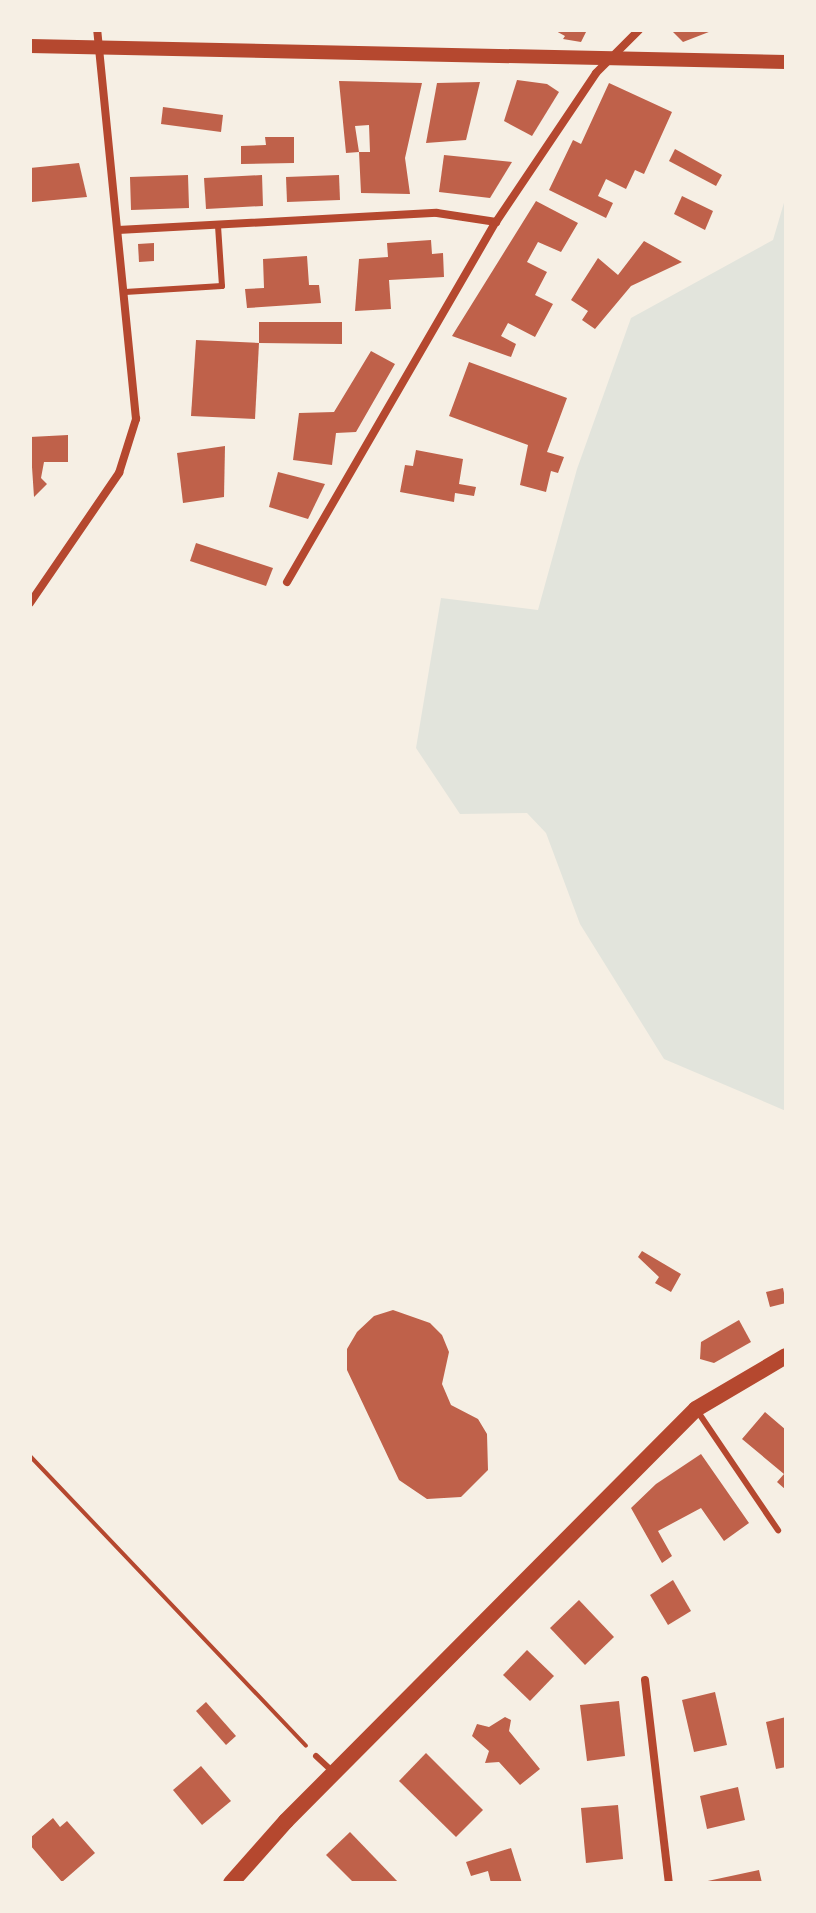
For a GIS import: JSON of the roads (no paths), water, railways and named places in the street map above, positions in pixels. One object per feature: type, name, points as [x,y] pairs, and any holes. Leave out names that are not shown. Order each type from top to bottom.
[{"type":"main road","points":[[231,1883],[334,1773],[696,1409],[786,1356]]},
{"type":"street","points":[[30,603],[105,497],[128,450],[137,397],[97,30]]},
{"type":"street","points":[[287,582],[496,222],[596,73],[639,30]]},
{"type":"street","points":[[30,46],[786,62]]},
{"type":"street","points":[[118,230],[437,213],[496,222]]},
{"type":"street","points":[[645,1680],[669,1883]]},
{"type":"lane","points":[[125,292],[222,286],[218,225]]},
{"type":"lane","points":[[696,1409],[778,1530]]},
{"type":"lane","points":[[316,1756],[334,1773]]}]
